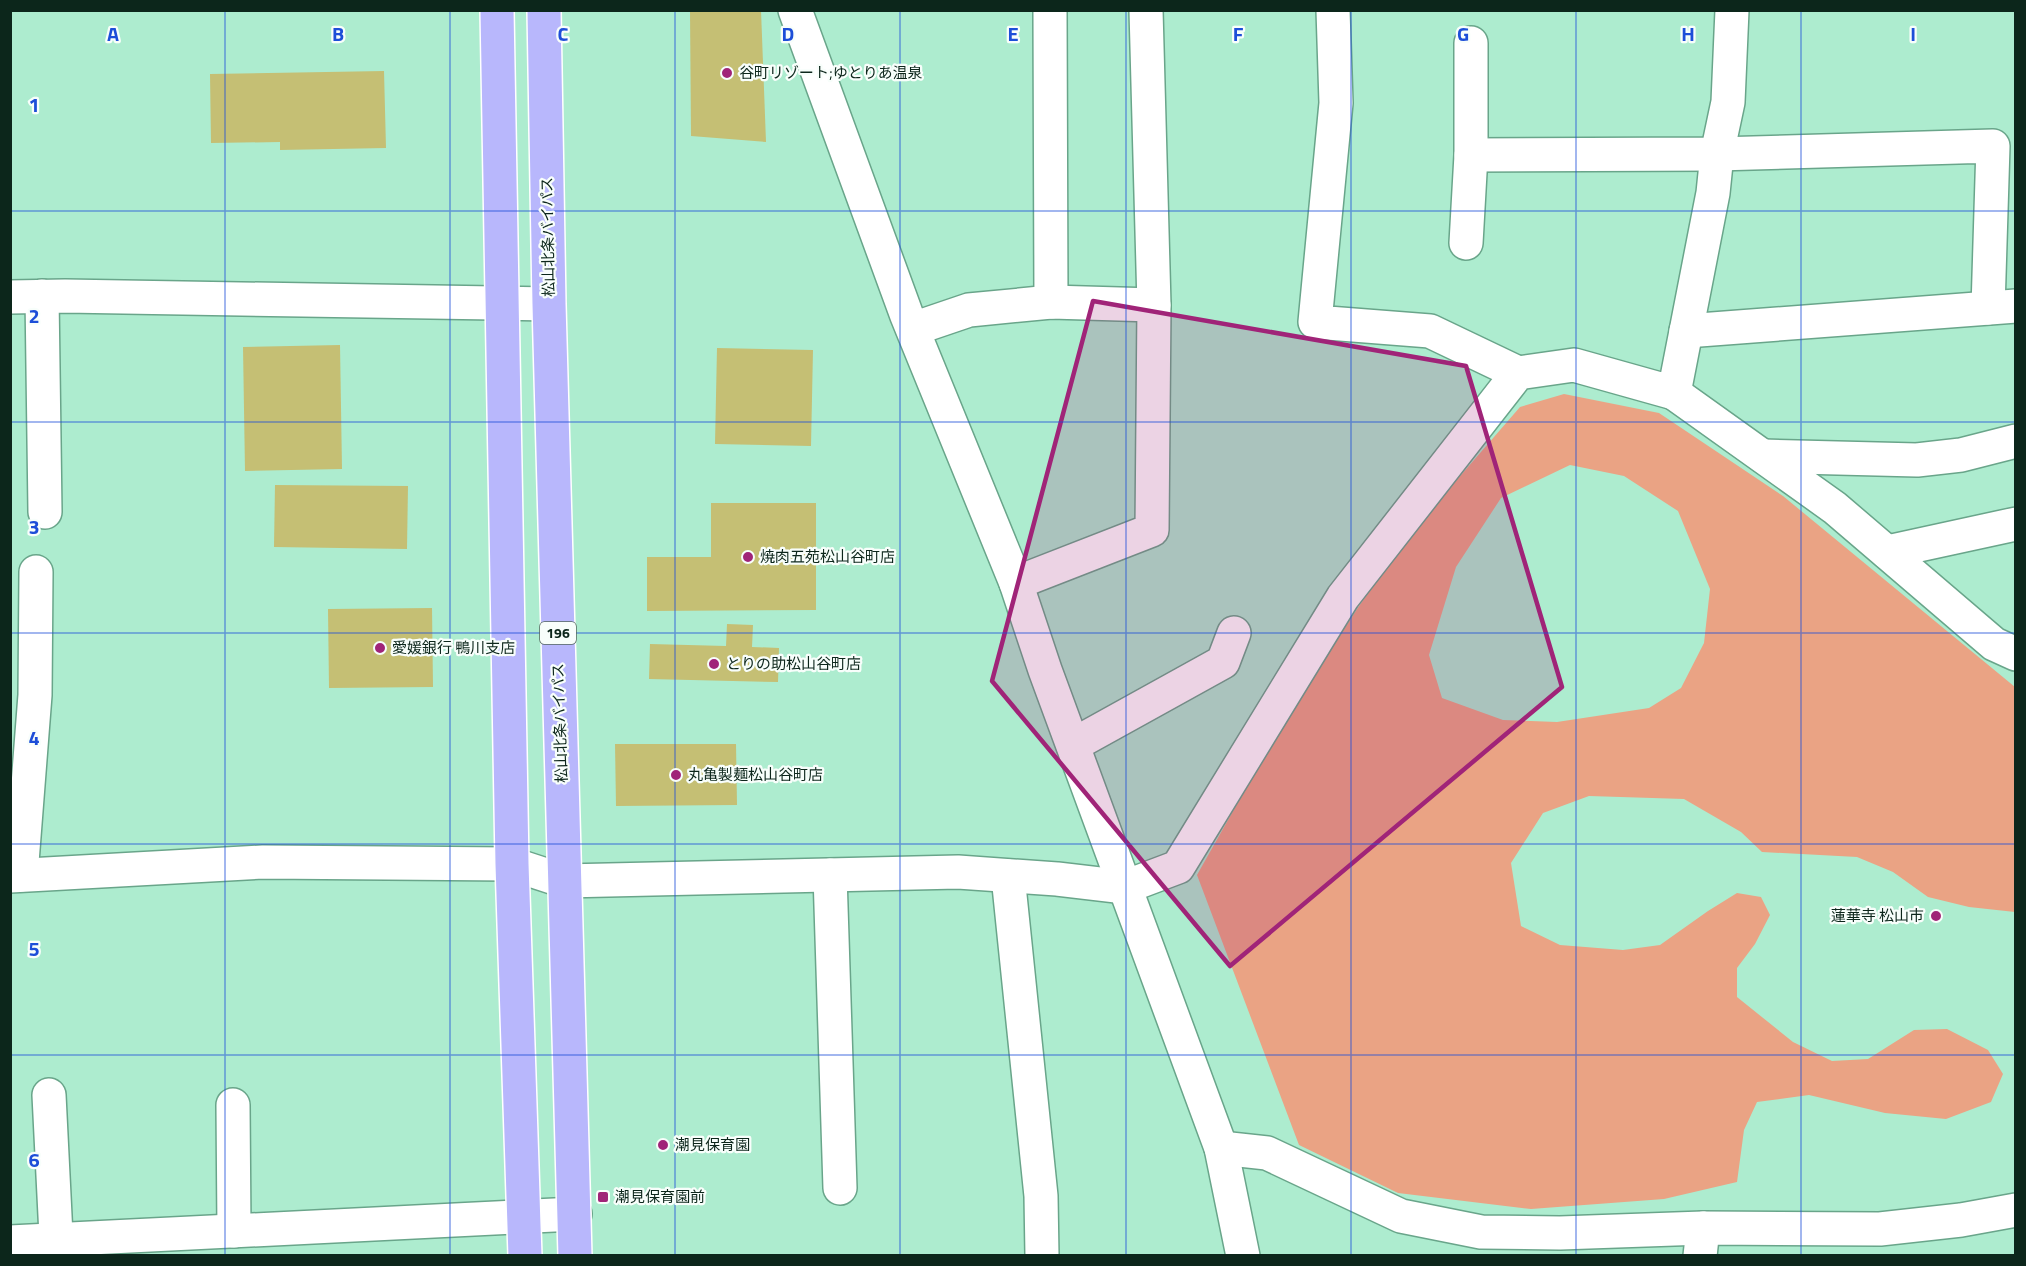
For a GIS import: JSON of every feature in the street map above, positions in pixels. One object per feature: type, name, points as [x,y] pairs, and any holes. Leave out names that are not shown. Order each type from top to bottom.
[{"type":"highway","points":[[497,10],[512,864],[525,1256]]},
{"type":"highway","name":"松山北条バイパス","points":[[544,10],[549,304],[576,1256]]},
{"type":"street","points":[[795,10],[913,329],[1016,583],[1221,1148],[1243,1256]]},
{"type":"street","points":[[1050,10],[1051,302]]},
{"type":"street","points":[[1016,583],[1152,530],[1154,305],[1146,10]]},
{"type":"street","points":[[1333,10],[1336,103],[1315,322],[1431,332],[1518,373],[1574,365],[1674,393],[1835,508],[1994,644],[2016,654]]},
{"type":"street","points":[[1674,393],[1713,193],[1717,154],[1728,102],[1732,10]]},
{"type":"street","points":[[1466,243],[1471,155],[1471,44]]},
{"type":"street","points":[[1471,155],[1717,154],[2004,145],[2002,307],[1686,332]]},
{"type":"street","points":[[45,512],[26,297],[549,304]]},
{"type":"street","points":[[913,329],[969,310],[1051,302],[1154,305]]},
{"type":"street","points":[[36,572],[34,694],[16,875],[263,862],[512,864],[564,881],[958,872],[1125,887],[1178,867],[1343,597],[1518,373]]},
{"type":"street","points":[[1763,456],[1917,460],[1961,455],[2016,441]]},
{"type":"street","points":[[1887,552],[2016,524]]},
{"type":"street","points":[[1073,745],[1223,662],[1234,633]]},
{"type":"street","points":[[830,875],[840,1188]]},
{"type":"street","points":[[1008,876],[1041,1196],[1042,1256]]},
{"type":"street","points":[[49,1095],[57,1248]]},
{"type":"street","points":[[233,1105],[234,1231]]},
{"type":"street","points":[[1221,1148],[1267,1153],[1401,1216],[1481,1232],[1560,1233],[1701,1242],[1880,1229],[1961,1220],[2016,1210]]},
{"type":"street","points":[[10,1242],[57,1248],[234,1231],[574,1214]]},
{"type":"highlighted area","points":[[1093,301],[1466,366],[1562,687],[1230,966],[992,681]]},
{"type":"shaded area","points":[[1564,394],[1659,413],[1783,496],[2015,687],[2015,912],[1969,907],[1928,897],[1893,872],[1857,857],[1762,852],[1741,832],[1684,799],[1589,796],[1543,813],[1511,863],[1521,926],[1560,945],[1623,950],[1660,945],[1737,893],[1761,897],[1770,915],[1755,944],[1737,968],[1737,997],[1793,1042],[1832,1061],[1868,1059],[1914,1030],[1947,1029],[1988,1050],[2003,1074],[1991,1102],[1946,1119],[1885,1113],[1809,1095],[1757,1102],[1744,1130],[1737,1182],[1664,1199],[1531,1209],[1398,1193],[1299,1145],[1197,875],[1277,733],[1359,606],[1415,528],[1520,407]],"holes":[[[1570,465],[1624,476],[1678,511],[1710,589],[1704,643],[1681,688],[1649,708],[1557,722],[1503,720],[1442,698],[1429,655],[1456,567],[1501,498]]]},
{"type":"building","name":"谷町リゾート;ゆとりあ温泉","points":[[690,10],[761,10],[766,142],[691,136]]},
{"type":"building","points":[[384,71],[386,148],[280,150],[280,142],[211,143],[210,74]]},
{"type":"building","points":[[340,345],[342,469],[245,471],[243,347]]},
{"type":"building","points":[[717,348],[813,350],[811,446],[715,444]]},
{"type":"building","points":[[275,485],[408,486],[407,549],[274,547]]},
{"type":"building","name":"焼肉五苑松山谷町店","points":[[711,503],[816,503],[816,610],[647,611],[647,557],[711,557]]},
{"type":"building","name":"愛媛銀行 鴨川支店","points":[[432,608],[433,687],[329,688],[328,609]]},
{"type":"building","name":"とりの助松山谷町店","points":[[727,624],[753,625],[752,647],[779,648],[778,682],[649,679],[650,644],[726,646]]},
{"type":"building","name":"丸亀製麺松山谷町店","points":[[615,744],[736,744],[737,805],[616,806]]},
{"type":"place","name":"谷町リゾート;ゆとりあ温泉","points":[[727,73]]},
{"type":"place","name":"焼肉五苑松山谷町店","points":[[748,557]]},
{"type":"place","name":"愛媛銀行 鴨川支店","points":[[380,648]]},
{"type":"place","name":"とりの助松山谷町店","points":[[714,664]]},
{"type":"place","name":"丸亀製麺松山谷町店","points":[[676,775]]},
{"type":"place","name":"蓮華寺 松山市","points":[[1936,916]]},
{"type":"place","name":"潮見保育園","points":[[663,1145]]},
{"type":"place","name":"潮見保育園前","points":[[603,1197]]}]
